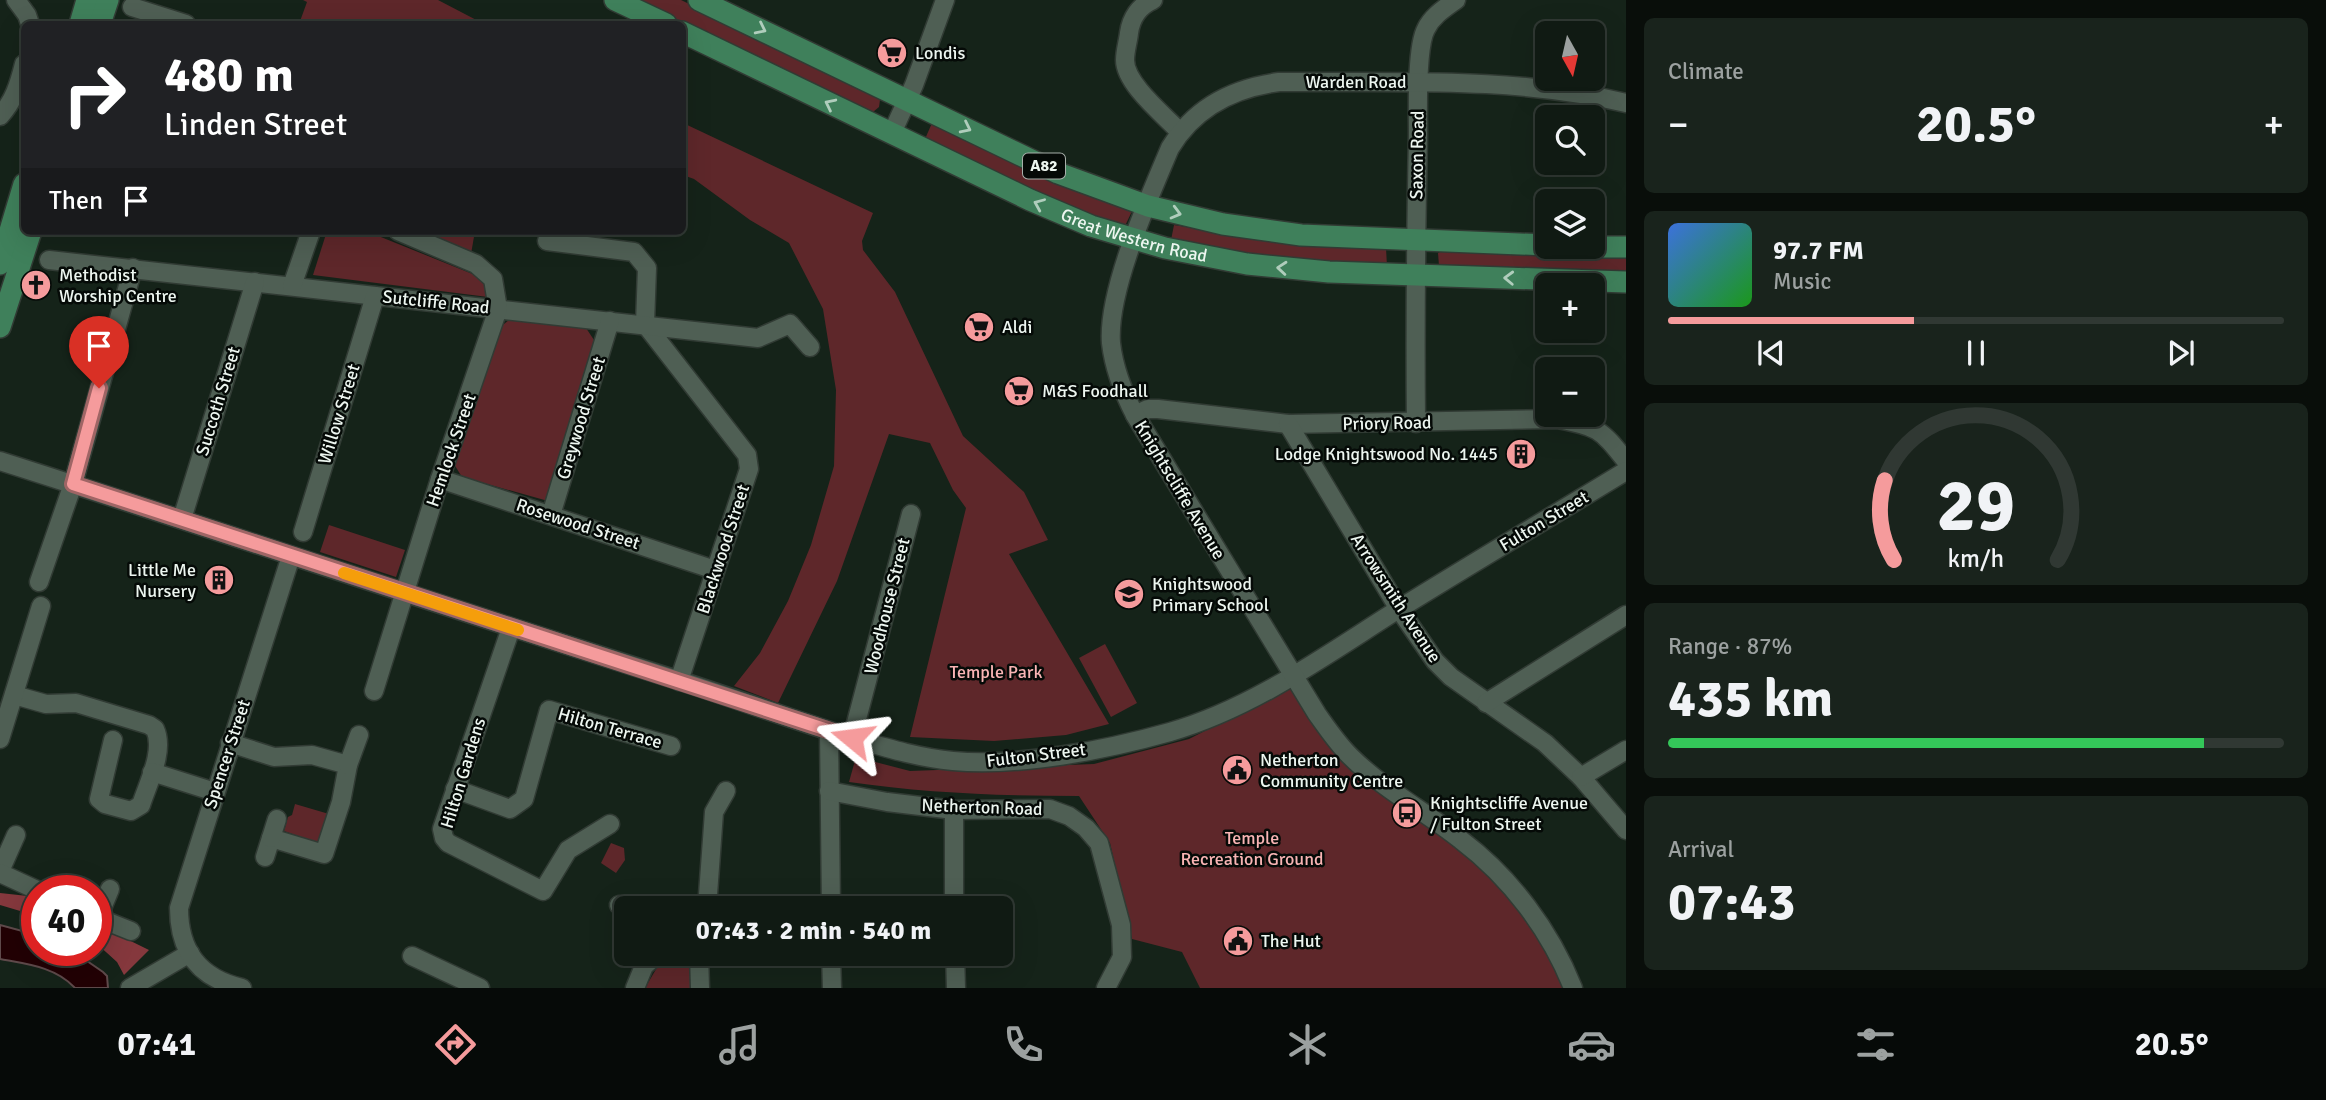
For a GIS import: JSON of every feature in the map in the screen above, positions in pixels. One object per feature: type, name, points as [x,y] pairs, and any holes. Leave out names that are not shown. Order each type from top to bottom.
[{"type":"main road","points":[[81,21],[87,0]]},
{"type":"main road","points":[[101,21],[108,0]]},
{"type":"main road","points":[[615,0],[660,21]]},
{"type":"main road","name":"Great Western Road","points":[[699,0],[1058,173],[1148,206],[1262,231],[1416,241],[1535,245]]},
{"type":"main road","name":"Great Western Road","points":[[686,34],[1030,200],[1091,226],[1188,254],[1247,264],[1329,272],[1626,282]]},
{"type":"main road","points":[[0,327],[21,200]]},
{"type":"main road","points":[[1605,247],[1626,247]]},
{"type":"street","points":[[16,0],[29,21]]},
{"type":"street","points":[[892,133],[945,0]]},
{"type":"street","points":[[1153,0],[1137,11],[1130,24],[1125,62],[1128,75],[1180,132]]},
{"type":"street","name":"Saxon Road","points":[[1416,423],[1414,275],[1418,83],[1422,39],[1425,29],[1442,9],[1456,0]]},
{"type":"street","points":[[132,7],[176,21]]},
{"type":"street","points":[[0,116],[9,107],[21,74]]},
{"type":"street","name":"Warden Road","points":[[1148,206],[1170,148],[1180,132],[1207,107],[1243,89],[1262,84],[1418,83],[1512,86],[1626,103]]},
{"type":"street","name":"Knightscliffe Avenue","points":[[1148,206],[1115,301],[1111,343],[1119,382],[1135,415],[1292,675],[1338,743],[1385,787],[1462,840],[1494,867],[1551,942],[1573,988]]},
{"type":"street","points":[[292,286],[310,235]]},
{"type":"street","points":[[407,235],[476,264],[494,279],[498,309]]},
{"type":"street","points":[[547,241],[634,252],[647,268],[645,324]]},
{"type":"street","name":"Sutcliffe Road","points":[[49,260],[758,338],[790,324],[810,347]]},
{"type":"street","points":[[39,582],[73,484],[133,268]]},
{"type":"street","name":"Succoth Street","points":[[182,519],[255,282]]},
{"type":"street","name":"Willow Street","points":[[303,532],[375,296]]},
{"type":"street","name":"Hemlock Street","points":[[374,691],[440,479],[498,309]]},
{"type":"street","name":"Greywood Street","points":[[551,515],[610,321]]},
{"type":"street","name":"Blackwood Street","points":[[645,324],[747,455],[749,469],[679,681]]},
{"type":"street","name":"Priory Road","points":[[1135,415],[1158,408],[1288,424],[1557,419],[1591,425],[1608,438],[1626,461]]},
{"type":"street","name":"Arrowsmith Avenue","points":[[1288,424],[1399,609],[1435,661],[1451,677],[1545,743],[1581,777],[1626,830]]},
{"type":"street","name":"Fulton Street","points":[[0,461],[829,732],[900,752],[985,763],[1129,742],[1174,731],[1228,709],[1292,675],[1626,471]]},
{"type":"street","name":"Rosewood Street","points":[[440,479],[715,570]]},
{"type":"street","name":"Woodhouse Street","points":[[852,738],[911,514]]},
{"type":"street","name":"Spencer Street","points":[[190,954],[179,924],[179,908],[291,556]]},
{"type":"street","points":[[0,739],[4,715],[14,695],[41,606]]},
{"type":"street","points":[[1486,703],[1626,615]]},
{"type":"street","name":"Hilton Gardens","points":[[512,628],[442,830],[444,838],[543,891],[568,850],[610,824]]},
{"type":"street","points":[[14,695],[46,704],[76,703],[155,729],[159,744],[141,805],[137,809],[124,811],[102,803],[98,795],[113,740]]},
{"type":"street","name":"Hilton Terrace","points":[[456,789],[510,809],[524,799],[549,710],[671,746]]},
{"type":"street","points":[[829,732],[831,896]]},
{"type":"street","points":[[271,838],[324,854],[359,735]]},
{"type":"street","points":[[230,743],[274,757],[312,755],[348,765]]},
{"type":"street","points":[[1581,777],[1626,750]]},
{"type":"street","points":[[152,772],[215,792]]},
{"type":"street","points":[[708,896],[714,812],[726,791]]},
{"type":"street","name":"Netherton Road","points":[[829,791],[887,802],[954,810],[1050,809],[1069,816],[1086,828],[1099,843],[1121,925],[1122,957],[1106,988]]},
{"type":"street","points":[[954,810],[954,896]]},
{"type":"street","points":[[265,857],[277,819]]},
{"type":"street","points":[[16,835],[0,872],[21,882]]},
{"type":"street","points":[[112,924],[131,932]]},
{"type":"street","points":[[133,986],[190,954],[217,981],[242,988]]},
{"type":"street","points":[[412,956],[480,988]]},
{"type":"street","points":[[635,988],[644,966]]},
{"type":"street","points":[[699,966],[700,988]]},
{"type":"street","points":[[831,966],[832,988]]},
{"type":"street","points":[[955,966],[956,988]]},
{"type":"green space","points":[[303,0],[438,0],[478,21],[300,21],[307,2]]},
{"type":"green space","points":[[633,0],[681,0],[876,94],[880,100],[879,107],[873,112],[686,25],[686,21],[678,21]]},
{"type":"green space","points":[[932,123],[1132,211],[1125,226],[1093,217],[925,139]]},
{"type":"green space","name":"Temple Park","points":[[686,124],[873,213],[862,241],[863,250],[895,292],[963,436],[1024,492],[1048,540],[1009,554],[1109,724],[1066,735],[994,741],[910,737],[966,508],[953,490],[930,443],[889,434],[837,581],[778,703],[734,686],[760,653],[788,601],[811,545],[834,466],[836,390],[823,309],[789,243],[750,220],[694,179],[686,176]]},
{"type":"green space","points":[[1174,225],[1280,242],[1386,248],[1387,266],[1282,261],[1171,240]]},
{"type":"green space","points":[[326,235],[376,235],[490,281],[488,297],[313,275]]},
{"type":"green space","points":[[430,235],[474,235],[471,254]]},
{"type":"green space","points":[[1448,248],[1535,251],[1535,259],[1605,259],[1605,253],[1626,254],[1626,274],[1439,266],[1438,253]]},
{"type":"green space","points":[[509,320],[586,328],[596,343],[548,501],[462,477],[452,461],[494,332]]},
{"type":"green space","points":[[329,525],[405,550],[396,577],[320,552]]},
{"type":"green space","points":[[1105,644],[1137,703],[1111,717],[1079,658]]},
{"type":"green space","name":"Temple Recreation Ground","points":[[1291,687],[1343,760],[1492,873],[1557,961],[1567,988],[1200,988],[1182,952],[1132,939],[1110,843],[1079,796],[963,793],[849,782],[856,757],[910,771],[1094,764],[1189,739]]},
{"type":"green space","points":[[295,804],[329,814],[317,843],[284,831]]},
{"type":"green space","points":[[611,843],[624,848],[625,860],[616,873],[601,863]]},
{"type":"green space","points":[[658,966],[694,966],[694,988],[645,988]]},
{"type":"shaded area","points":[[0,893],[21,895],[21,911],[0,905]]},
{"type":"shaded area","points":[[0,925],[21,931],[21,963],[0,959]]},
{"type":"shaded area","points":[[112,932],[149,950],[124,975],[112,957]]},
{"type":"shaded area","points":[[34,966],[94,966],[107,976],[108,988],[75,988],[50,971]]},
{"type":"slow traffic","points":[[344,573],[518,630]]},
{"type":"place","name":"Londis","points":[[892,53]]},
{"type":"place","name":"Methodist Worship Centre","points":[[36,285]]},
{"type":"place","name":"Aldi","points":[[979,327]]},
{"type":"place","name":"M&S Foodhall","points":[[1019,391]]},
{"type":"place","name":"Lodge Knightswood No. 1445","points":[[1521,454]]},
{"type":"place","name":"Little Me Nursery","points":[[219,580]]},
{"type":"place","name":"Knightswood Primary School","points":[[1129,594]]},
{"type":"place","name":"Netherton Community Centre","points":[[1237,770]]},
{"type":"place","name":"Knightscliffe Avenue / Fulton Street","points":[[1407,813]]},
{"type":"place","name":"The Hut","points":[[1238,941]]},
{"type":"route","points":[[99,388],[73,484],[852,738]]}]
